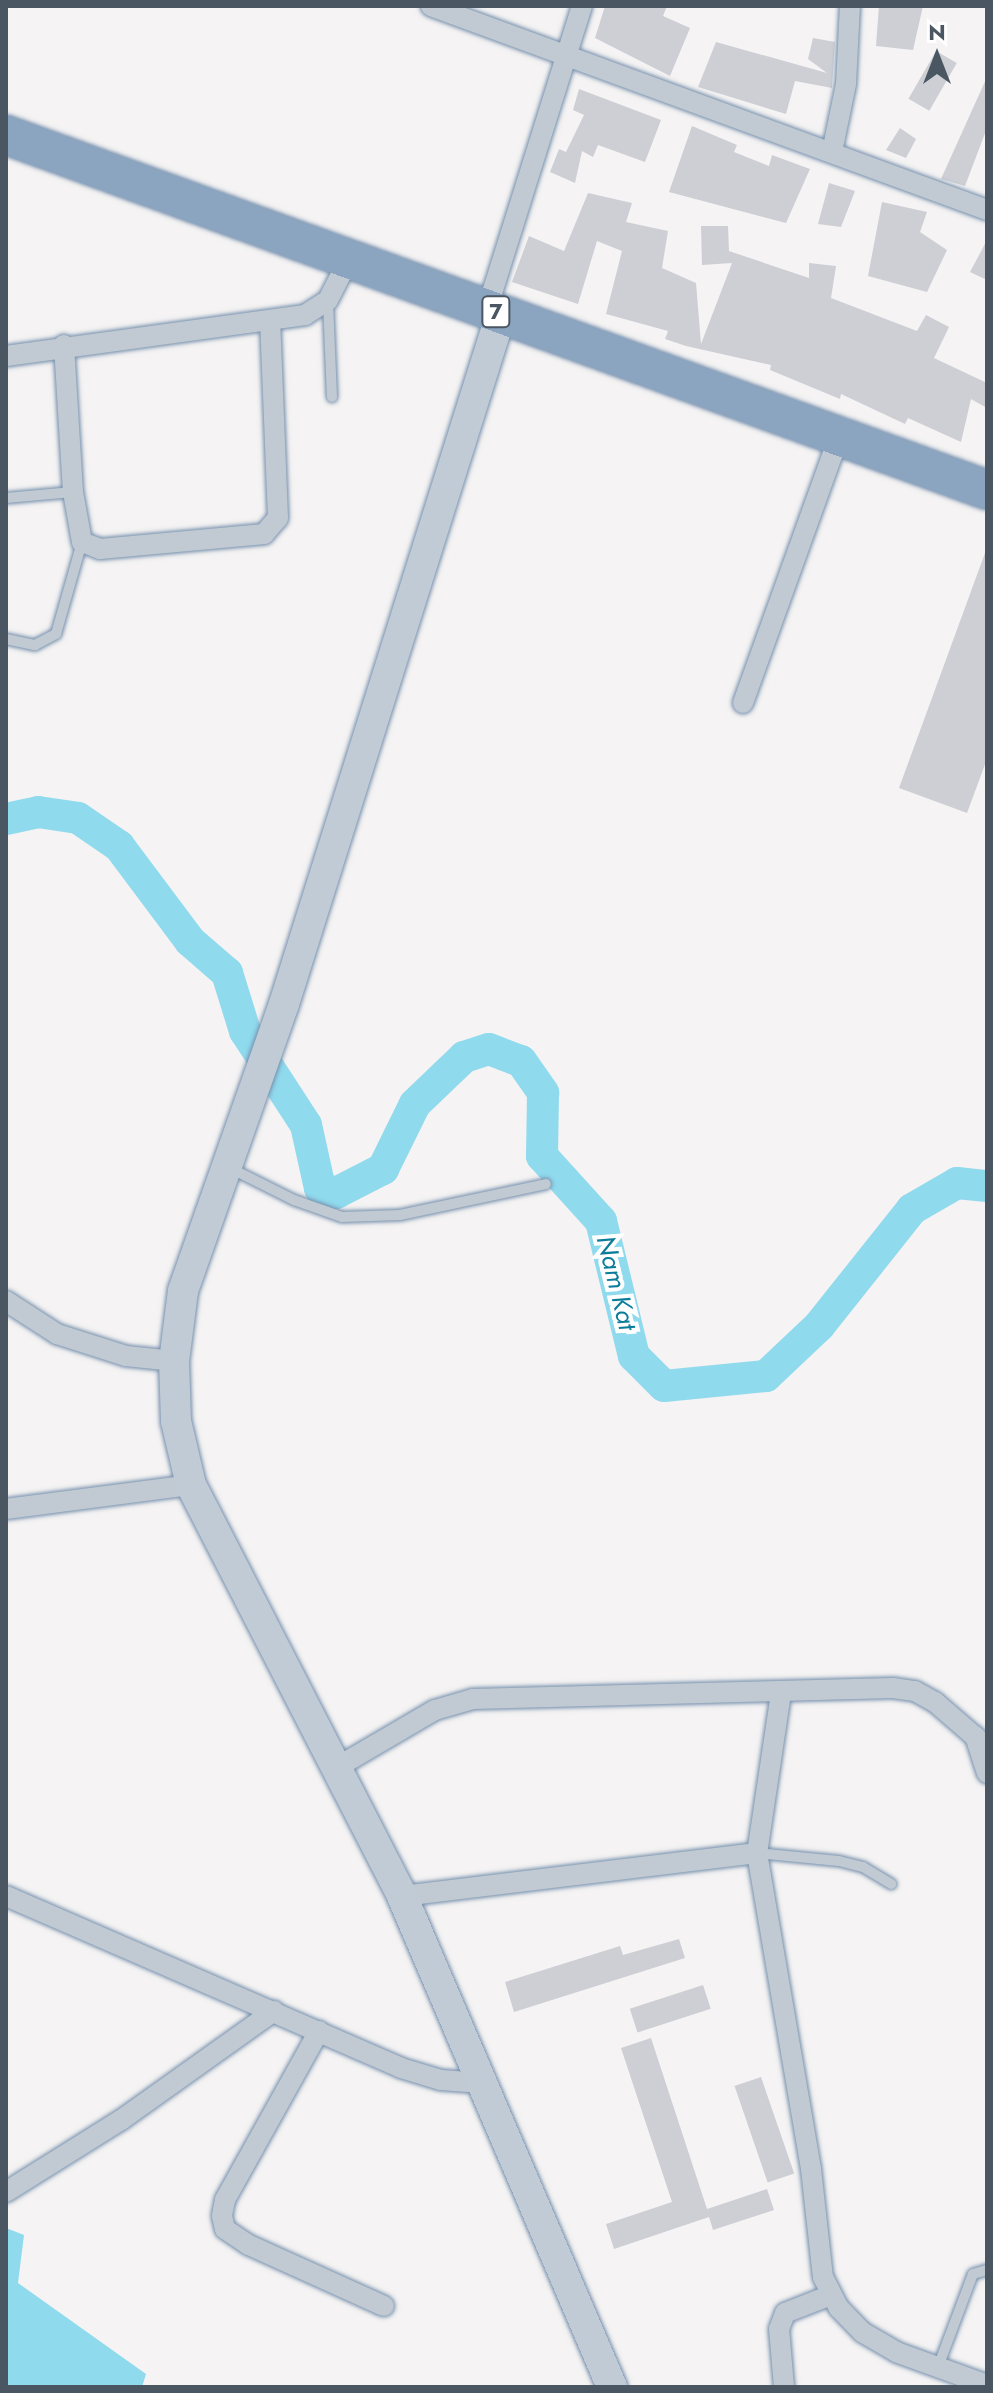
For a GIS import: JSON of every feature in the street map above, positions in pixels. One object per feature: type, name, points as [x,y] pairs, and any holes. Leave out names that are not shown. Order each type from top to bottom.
[{"type":"highway","name":"7","points":[[6,135],[987,490]]},
{"type":"street","points":[[431,6],[987,210]]},
{"type":"street","points":[[582,6],[494,312],[284,1004],[183,1291],[174,1361],[176,1421],[191,1485],[334,1769],[402,1896],[612,2387]]},
{"type":"street","points":[[832,152],[846,84],[850,6]]},
{"type":"street","points":[[6,356],[64,345],[270,322],[305,315],[328,300],[349,259]]},
{"type":"street","points":[[64,345],[73,492],[82,542],[100,549],[264,534],[273,528],[278,518],[270,322]]},
{"type":"street","points":[[743,703],[839,436]]},
{"type":"street","points":[[6,1301],[57,1334],[126,1356],[174,1361]]},
{"type":"street","points":[[6,1509],[191,1485]]},
{"type":"street","points":[[334,1769],[435,1710],[473,1699],[915,1691],[981,1741],[987,1773]]},
{"type":"street","points":[[781,1693],[757,1853],[811,2169],[823,2277],[831,2295],[862,2332],[938,2367],[987,2385]]},
{"type":"street","points":[[402,1896],[757,1853]]},
{"type":"street","points":[[6,1896],[401,2068],[441,2080],[482,2083]]},
{"type":"street","points":[[6,2192],[121,2120],[274,2011]]},
{"type":"street","points":[[319,2031],[225,2200],[222,2216],[225,2229],[249,2245],[384,2306]]},
{"type":"street","points":[[784,2387],[779,2329],[785,2313],[831,2295]]},
{"type":"lane","points":[[328,300],[332,397]]},
{"type":"lane","points":[[6,498],[73,492]]},
{"type":"lane","points":[[6,639],[35,645],[56,634],[82,542]]},
{"type":"lane","points":[[225,1165],[294,1200],[342,1217],[400,1215],[546,1184]]},
{"type":"lane","points":[[757,1853],[839,1861],[863,1867],[891,1884]]},
{"type":"lane","points":[[938,2367],[973,2274],[987,2270]]},
{"type":"water","points":[[6,2228],[24,2235],[18,2283],[146,2374],[142,2387],[6,2387]]},
{"type":"building","points":[[605,6],[667,6],[663,16],[690,28],[670,76],[595,38]]},
{"type":"building","points":[[879,6],[923,6],[913,50],[876,46]]},
{"type":"building","points":[[813,38],[835,42],[832,88],[795,81],[786,114],[698,87],[716,42],[827,73],[808,59]]},
{"type":"building","points":[[936,51],[957,63],[929,111],[908,99]]},
{"type":"building","points":[[987,77],[987,128],[965,186],[941,179]]},
{"type":"building","points":[[579,89],[661,120],[645,162],[598,145],[593,157],[582,151],[575,183],[550,172],[559,149],[566,152],[584,115],[573,110]]},
{"type":"building","points":[[692,126],[737,145],[734,152],[769,166],[772,155],[810,169],[786,223],[669,192]]},
{"type":"building","points":[[900,128],[916,139],[906,158],[886,150]]},
{"type":"building","points":[[829,183],[855,191],[841,227],[818,224]]},
{"type":"building","points":[[588,193],[632,203],[626,222],[668,231],[662,268],[696,283],[701,344],[732,263],[702,265],[701,226],[728,226],[729,251],[809,278],[809,263],[836,266],[831,298],[917,331],[926,315],[949,327],[934,358],[987,383],[987,408],[971,399],[961,442],[908,418],[905,424],[841,394],[840,399],[770,370],[771,365],[686,346],[665,339],[668,331],[606,314],[622,251],[597,241],[578,304],[512,282],[529,236],[564,251]]},
{"type":"building","points":[[882,202],[927,212],[920,232],[947,250],[927,292],[868,276]]},
{"type":"building","points":[[987,240],[987,280],[970,272]]},
{"type":"building","points":[[985,553],[987,759],[967,813],[899,788]]},
{"type":"building","points":[[679,1939],[685,1958],[514,2012],[505,1982],[620,1946],[623,1955]]},
{"type":"building","points":[[703,1985],[711,2009],[637,2033],[630,2009]]},
{"type":"building","points":[[651,2038],[707,2209],[767,2189],[774,2210],[713,2230],[709,2217],[614,2249],[606,2224],[672,2202],[621,2048]]},
{"type":"building","points":[[761,2077],[794,2173],[768,2183],[735,2086]]},
{"type":"waterway","name":"Nam Kat","points":[[6,819],[38,812],[78,818],[119,846],[190,941],[227,973],[245,1031],[306,1125],[320,1188],[336,1193],[383,1169],[415,1104],[464,1057],[489,1049],[521,1061],[543,1093],[542,1156],[601,1221],[634,1356],[664,1386],[766,1376],[819,1326],[912,1209],[957,1183],[987,1186]]}]
